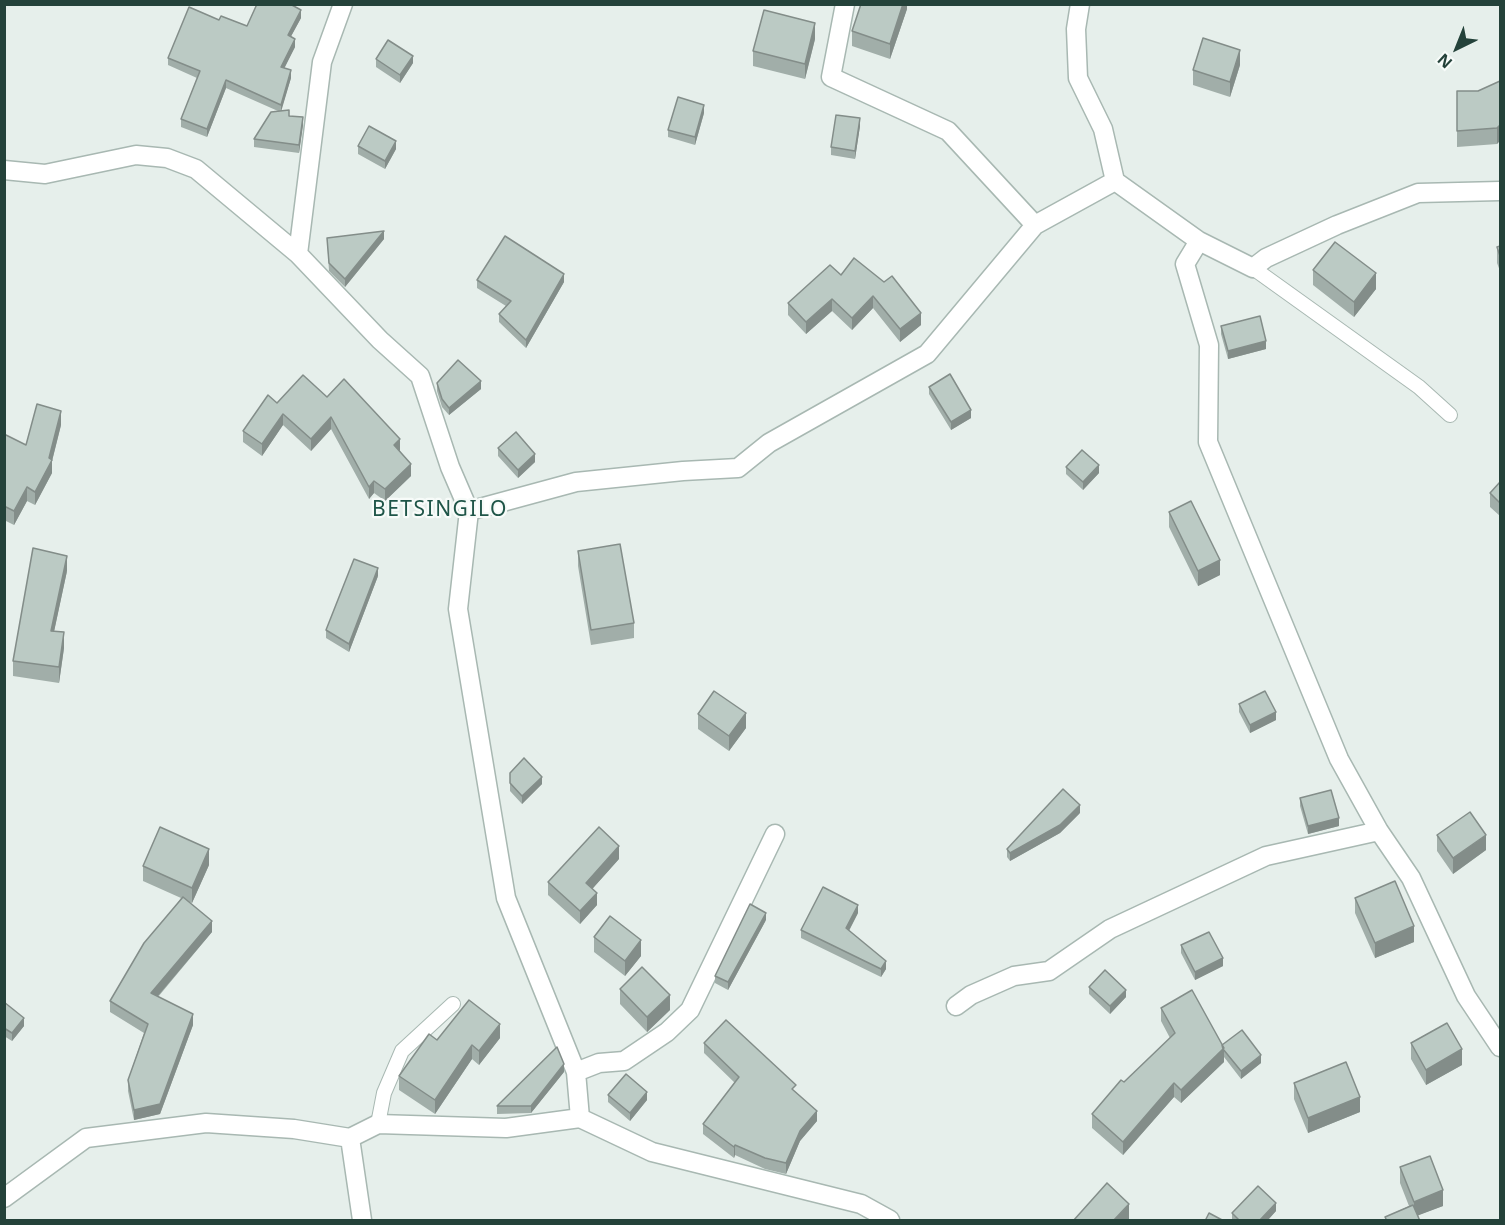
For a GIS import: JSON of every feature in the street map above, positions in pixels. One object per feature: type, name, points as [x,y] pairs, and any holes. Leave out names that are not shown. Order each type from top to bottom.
[{"type":"street","points":[[298,254],[322,62],[343,4]]},
{"type":"street","points":[[845,4],[831,77],[948,131],[1035,225]]},
{"type":"street","points":[[1080,4],[1076,29],[1078,78],[1103,129],[1115,181],[1199,241],[1253,268],[1266,258],[1337,225],[1418,193],[1500,191]]},
{"type":"street","points":[[4,170],[45,174],[136,155],[166,158],[196,169],[298,254],[380,340],[420,376],[450,467],[469,511],[458,609],[506,898],[576,1072],[580,1119]]},
{"type":"street","points":[[469,511],[576,482],[738,468],[770,443],[927,354],[1035,225],[1115,181]]},
{"type":"street","points":[[1199,241],[1185,264],[1209,345],[1208,442],[1339,759],[1379,831],[1411,878],[1466,996],[1500,1047]]},
{"type":"street","points":[[956,1006],[971,995],[1014,976],[1049,971],[1110,929],[1266,856],[1379,831]]},
{"type":"street","points":[[576,1072],[599,1063],[624,1061],[667,1032],[690,1010],[775,834]]},
{"type":"street","points":[[4,1198],[86,1138],[206,1123],[294,1129],[350,1138],[378,1124],[506,1128],[580,1119],[652,1152],[861,1204],[890,1221]]},
{"type":"street","points":[[350,1138],[362,1221]]},
{"type":"lane","points":[[1253,268],[1419,387],[1450,415]]},
{"type":"lane","points":[[378,1124],[384,1092],[402,1051],[453,1004]]},
{"type":"building","points":[[257,4],[290,4],[301,10],[288,35],[295,39],[281,67],[291,70],[281,105],[226,80],[207,129],[181,119],[200,71],[168,58],[189,7],[219,20],[221,16],[247,26]]},
{"type":"building","points":[[861,4],[903,4],[890,44],[852,31]]},
{"type":"building","points":[[764,10],[815,23],[805,64],[753,51]]},
{"type":"building","points":[[1203,38],[1240,50],[1230,82],[1193,70]]},
{"type":"building","points":[[388,40],[413,56],[400,75],[376,59]]},
{"type":"building","points":[[1500,81],[1500,125],[1497,128],[1457,131],[1457,91],[1478,91]]},
{"type":"building","points":[[678,97],[704,105],[695,137],[668,130]]},
{"type":"building","points":[[289,110],[289,116],[303,117],[299,145],[254,139],[271,112]]},
{"type":"building","points":[[836,115],[860,118],[855,151],[831,147]]},
{"type":"building","points":[[369,126],[396,141],[385,161],[358,146]]},
{"type":"building","points":[[384,231],[345,279],[329,263],[327,238]]},
{"type":"building","points":[[505,236],[564,274],[526,340],[499,314],[511,301],[477,280]]},
{"type":"building","points":[[1335,242],[1376,273],[1354,302],[1313,270]]},
{"type":"building","points":[[854,258],[884,282],[892,276],[921,313],[900,329],[873,296],[852,318],[832,299],[806,322],[788,303],[830,265],[841,275]]},
{"type":"building","points":[[1260,316],[1266,341],[1228,351],[1221,326]]},
{"type":"building","points":[[458,360],[481,381],[449,408],[442,399],[437,383]]},
{"type":"building","points":[[950,374],[971,410],[951,422],[929,387]]},
{"type":"building","points":[[303,375],[327,397],[344,379],[400,439],[394,445],[411,464],[385,489],[374,481],[369,487],[331,417],[311,439],[283,414],[262,444],[243,431],[268,395],[277,403]]},
{"type":"building","points":[[37,404],[61,411],[49,458],[52,460],[35,492],[27,487],[14,511],[4,506],[4,434],[26,445]]},
{"type":"building","points":[[516,432],[535,454],[518,470],[498,448]]},
{"type":"building","points":[[1082,450],[1099,465],[1083,482],[1066,467]]},
{"type":"building","points":[[1500,482],[1500,503],[1490,493]]},
{"type":"building","points":[[1191,501],[1220,560],[1198,571],[1169,512]]},
{"type":"building","points":[[620,544],[634,623],[591,630],[578,551]]},
{"type":"building","points":[[33,548],[67,556],[51,631],[64,632],[59,667],[13,661]]},
{"type":"building","points":[[354,559],[378,568],[349,644],[326,630]]},
{"type":"building","points":[[714,691],[746,713],[729,736],[698,714]]},
{"type":"building","points":[[1265,691],[1276,712],[1250,725],[1239,704]]},
{"type":"building","points":[[524,758],[542,777],[522,796],[510,783],[510,773]]},
{"type":"building","points":[[1063,789],[1080,805],[1060,825],[1010,853],[1007,849]]},
{"type":"building","points":[[1331,790],[1339,818],[1308,826],[1300,798]]},
{"type":"building","points":[[1470,812],[1486,835],[1453,858],[1437,835]]},
{"type":"building","points":[[160,827],[209,849],[192,888],[143,866]]},
{"type":"building","points":[[599,827],[619,846],[586,883],[597,893],[580,911],[548,882]]},
{"type":"building","points":[[1395,881],[1414,926],[1375,943],[1355,898]]},
{"type":"building","points":[[823,887],[858,905],[846,928],[886,961],[881,969],[801,930]]},
{"type":"building","points":[[183,897],[212,921],[151,993],[193,1014],[160,1104],[134,1110],[128,1080],[148,1024],[110,1001],[144,943]]},
{"type":"building","points":[[750,904],[766,913],[728,982],[715,976]]},
{"type":"building","points":[[610,916],[641,940],[625,961],[594,937]]},
{"type":"building","points":[[1209,932],[1223,958],[1195,972],[1181,945]]},
{"type":"building","points":[[642,967],[670,995],[647,1017],[620,989]]},
{"type":"building","points":[[1105,970],[1126,990],[1110,1006],[1089,987]]},
{"type":"building","points":[[1192,990],[1224,1048],[1181,1090],[1174,1083],[1123,1142],[1092,1114],[1121,1080],[1124,1082],[1175,1033],[1161,1008]]},
{"type":"building","points":[[469,1000],[500,1024],[479,1051],[472,1045],[435,1100],[399,1076],[429,1034],[437,1040]]},
{"type":"building","points":[[4,1002],[24,1018],[12,1033],[4,1028]]},
{"type":"building","points":[[726,1020],[796,1085],[792,1089],[817,1111],[800,1131],[786,1163],[765,1158],[735,1145],[734,1147],[703,1124],[739,1077],[704,1043]]},
{"type":"building","points":[[1447,1023],[1462,1049],[1426,1070],[1411,1043]]},
{"type":"building","points":[[1242,1030],[1261,1055],[1241,1071],[1222,1045]]},
{"type":"building","points":[[557,1047],[564,1064],[531,1106],[497,1106]]},
{"type":"building","points":[[1346,1062],[1360,1097],[1308,1118],[1294,1083]]},
{"type":"building","points":[[626,1074],[647,1092],[630,1113],[608,1095]]},
{"type":"building","points":[[1430,1156],[1443,1190],[1414,1202],[1400,1167]]},
{"type":"building","points":[[1107,1183],[1129,1204],[1113,1221],[1073,1221]]},
{"type":"building","points":[[1258,1186],[1276,1203],[1259,1221],[1240,1221],[1232,1213]]},
{"type":"building","points":[[1413,1205],[1420,1221],[1387,1221],[1385,1217]]},
{"type":"building","points":[[1209,1213],[1224,1221],[1205,1221]]},
{"type":"district","name":"BETSINGILO","points":[[440,510]]}]
